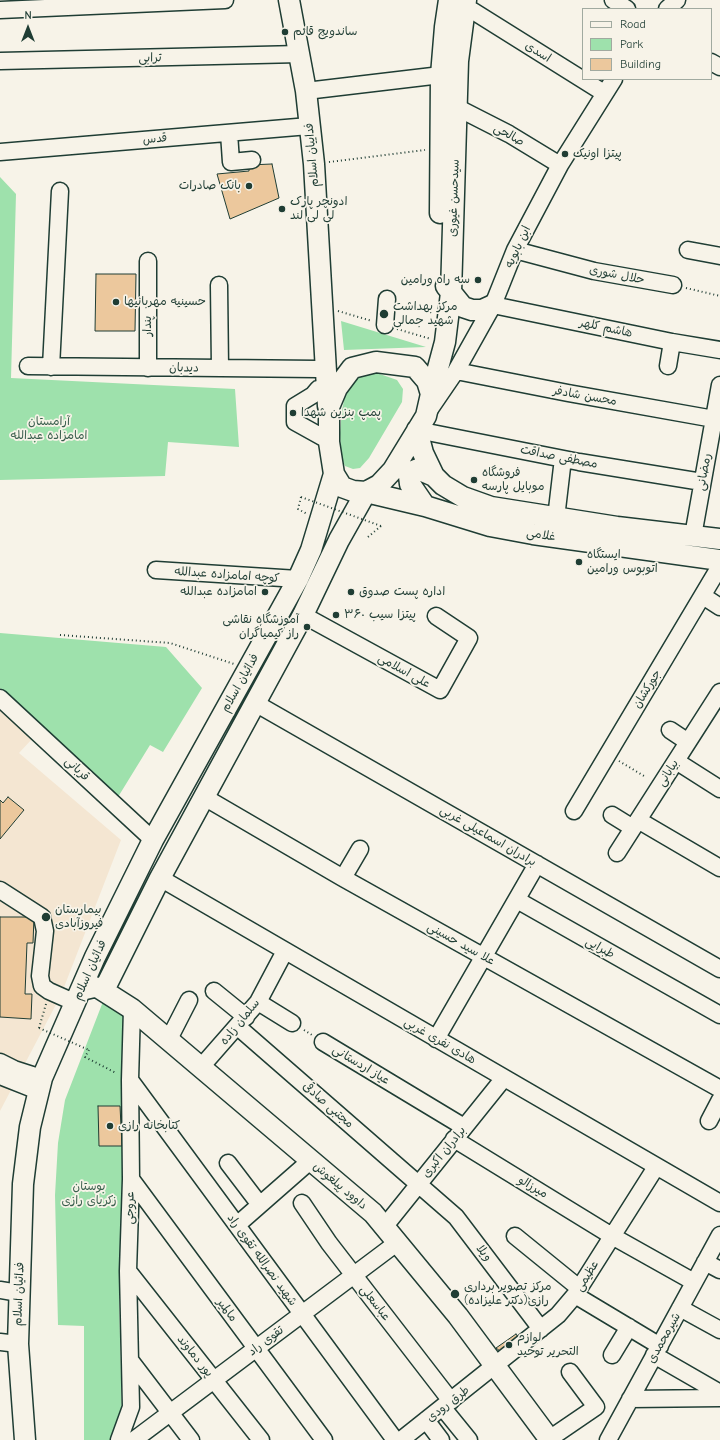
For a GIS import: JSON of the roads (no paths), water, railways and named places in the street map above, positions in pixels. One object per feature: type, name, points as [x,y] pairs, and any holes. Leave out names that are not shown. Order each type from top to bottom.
[{"type":"main road","name":"فداییان اسلام","points":[[289,0],[306,91],[314,164],[328,407]]},
{"type":"main road","name":"سیدحسن غیوری","points":[[415,368],[430,356],[438,341],[441,75],[445,27],[450,0]]},
{"type":"main road","name":"سیدحسن غیوری","points":[[432,394],[445,342],[451,292],[458,61],[469,6]]},
{"type":"main road","points":[[439,277],[462,307],[472,310],[482,310],[493,305]]},
{"type":"main road","points":[[376,362],[415,368],[427,381],[432,394],[422,423],[393,470],[378,485],[366,492],[352,491],[342,487],[334,474],[326,444],[328,407],[337,388],[352,368],[376,362]]},
{"type":"main road","name":"غلامی","points":[[422,423],[423,453],[434,476],[443,485],[463,496],[491,507],[556,518],[720,539]]},
{"type":"main road","points":[[425,506],[410,484],[409,476],[413,471],[418,469],[434,476]]},
{"type":"main road","name":"فدائیان اسلام","points":[[25,1440],[9,1343],[9,1291],[30,1127],[40,1085],[51,1053],[95,956],[153,840],[298,580],[311,550],[334,474]]},
{"type":"main road","name":"غلامی","points":[[366,492],[425,506],[490,526],[533,534],[720,560]]},
{"type":"main road","name":"فدائیان اسلام","points":[[104,990],[160,878],[303,615],[348,522],[366,492]]},
{"type":"main road","points":[[95,956],[98,964],[103,967],[108,968],[116,965]]},
{"type":"main road","points":[[78,996],[94,987],[104,990]]},
{"type":"main road","name":"داوود پیلغوش","points":[[104,990],[132,1009],[169,1039],[385,1226],[458,1316],[550,1439]]},
{"type":"street","points":[[0,10],[225,0]]},
{"type":"street","points":[[613,0],[625,8]]},
{"type":"street","points":[[668,8],[677,0]]},
{"type":"street","name":"اسدی","points":[[469,6],[582,79]]},
{"type":"street","name":"ترابی","points":[[0,61],[300,54]]},
{"type":"street","points":[[306,91],[441,75]]},
{"type":"street","name":"اسدی","points":[[584,80],[604,93]]},
{"type":"street","name":"ابن بابویه","points":[[422,423],[456,371],[493,305],[515,250],[560,165],[613,80]]},
{"type":"street","name":"صالحی","points":[[456,106],[509,134],[560,165]]},
{"type":"street","name":"قدس","points":[[0,152],[309,126]]},
{"type":"street","points":[[229,133],[231,162],[252,160]]},
{"type":"street","points":[[51,366],[60,191]]},
{"type":"street","name":"حلال شوری","points":[[515,250],[594,271],[673,285]]},
{"type":"street","points":[[688,250],[720,256]]},
{"type":"street","name":"پندار","points":[[148,261],[148,368]]},
{"type":"street","points":[[219,285],[220,368]]},
{"type":"street","points":[[385,325],[387,299]]},
{"type":"street","name":"هاشم کلهر","points":[[493,305],[672,342],[720,350]]},
{"type":"street","points":[[668,366],[672,342]]},
{"type":"street","points":[[325,348],[318,358],[318,389],[326,444]]},
{"type":"street","name":"دیدبان","points":[[28,366],[318,369]]},
{"type":"street","name":"محسن شادفر","points":[[456,371],[714,419]]},
{"type":"street","name":"رمضانی","points":[[693,536],[720,385]]},
{"type":"street","points":[[318,389],[313,395],[295,406],[295,422],[326,444]]},
{"type":"street","name":"مصطفی صداقت","points":[[422,423],[579,462],[702,482]]},
{"type":"street","points":[[556,518],[562,467]]},
{"type":"street","name":"جورکشان","points":[[574,811],[720,566]]},
{"type":"street","name":"کوچه امامزاده عبدالله","points":[[156,570],[298,580]]},
{"type":"street","points":[[703,596],[720,607]]},
{"type":"street","name":"علی اسلامی","points":[[303,615],[440,690],[469,638],[436,616]]},
{"type":"street","name":"قربانی","points":[[0,698],[153,840]]},
{"type":"street","name":"بیابانی","points":[[617,853],[688,742],[718,699]]},
{"type":"street","name":"برادران اسماعیلی غربی","points":[[255,703],[720,969]]},
{"type":"street","points":[[670,730],[688,742]]},
{"type":"street","points":[[676,761],[720,789]]},
{"type":"street","name":"علا سید حسینی","points":[[204,797],[343,878],[720,1089]]},
{"type":"street","points":[[612,815],[636,824],[720,868]]},
{"type":"street","points":[[343,878],[360,849]]},
{"type":"street","points":[[436,1039],[537,864]]},
{"type":"street","name":"هادی نفری غربی","points":[[160,878],[720,1204]]},
{"type":"street","points":[[0,890],[42,917],[45,931],[40,976],[42,986],[49,991],[78,996]]},
{"type":"street","name":"طبرایی","points":[[517,900],[720,1015]]},
{"type":"street","name":"سلمان زاده","points":[[201,1067],[258,1002],[285,951]]},
{"type":"street","name":"مجتبی صادقی","points":[[214,991],[242,1022],[418,1184]]},
{"type":"street","points":[[169,1039],[189,1000]]},
{"type":"street","points":[[258,1002],[292,1023]]},
{"type":"street","name":"عروجی","points":[[119,1440],[131,1407],[128,1271],[132,1009]]},
{"type":"street","name":"عیاز اردستانی","points":[[323,1042],[459,1133]]},
{"type":"street","points":[[0,1062],[40,1085]]},
{"type":"street","points":[[0,1076],[40,1085]]},
{"type":"street","name":"برادران اکبری","points":[[385,1226],[504,1078]]},
{"type":"street","name":"شهید نصرالله تقوی راد","points":[[130,1080],[302,1314],[400,1440]]},
{"type":"street","points":[[709,1121],[720,1100]]},
{"type":"street","name":"میرزالو","points":[[459,1133],[612,1236],[694,1282]]},
{"type":"street","points":[[237,1225],[310,1161]]},
{"type":"street","points":[[228,1163],[260,1205]]},
{"type":"street","name":"عظیمی","points":[[495,1367],[558,1315],[577,1292],[656,1166]]},
{"type":"street","name":"مالمیر","points":[[130,1179],[324,1440]]},
{"type":"street","name":"ویلا","points":[[418,1184],[456,1217],[542,1329]]},
{"type":"street","name":"عباسعلی","points":[[302,1203],[447,1404],[469,1440]]},
{"type":"street","name":"شیرمحمدی","points":[[608,1440],[720,1235]]},
{"type":"street","points":[[515,1236],[577,1292],[628,1327],[657,1350],[720,1393]]},
{"type":"street","name":"تقوی راد","points":[[134,1440],[398,1242]]},
{"type":"street","points":[[705,1262],[720,1270]]},
{"type":"street","name":"پور دماوند","points":[[128,1271],[261,1440]]},
{"type":"street","points":[[680,1308],[720,1330]]},
{"type":"street","points":[[612,1355],[628,1327]]},
{"type":"street","points":[[130,1360],[191,1440]]},
{"type":"street","name":"طرق رودی","points":[[400,1440],[495,1367]]},
{"type":"street","points":[[550,1439],[596,1407],[570,1372]]},
{"type":"street","points":[[630,1399],[720,1398]]},
{"type":"street","points":[[426,1420],[441,1440]]},
{"type":"place","name":"ساندویچ قائم","points":[[285,32]]},
{"type":"place","name":"پیتزا اونیک","points":[[565,154]]},
{"type":"place","name":"بانک صادرات","points":[[249,186]]},
{"type":"place","name":"ادونچر پارک لی لی لند","points":[[282,209]]},
{"type":"place","name":"سه راه ورامین","points":[[478,280]]},
{"type":"place","name":"حسینیه مهربانیها","points":[[116,302]]},
{"type":"place","name":"مرکز بهداشت شهید جمالی","points":[[384,314]]},
{"type":"place","name":"پمپ بنزین شهدا","points":[[293,413]]},
{"type":"place","name":"فروشگاه موبایل پارسه","points":[[474,480]]},
{"type":"place","name":"ایستگاه اتوبوس ورامین","points":[[579,562]]},
{"type":"place","name":"امامزاده عبدالله","points":[[265,592]]},
{"type":"place","name":"اداره پست صدوق","points":[[351,592]]},
{"type":"place","name":"پیتزا سیب ۳۶۰","points":[[336,615]]},
{"type":"place","name":"آموزشگاه نقاشی راز کیمیاگران","points":[[307,627]]},
{"type":"place","name":"بیمارستان فیروزآبادی","points":[[46,917]]},
{"type":"place","name":"کتابخانه رازی","points":[[110,1126]]},
{"type":"place","name":"مرکز تصویر برداری رازی(دکتر علیزاده)","points":[[455,1294]]},
{"type":"place","name":"لوازم التحریر توحید","points":[[509,1345]]},
{"type":"park label","name":"آرامستان امامزاده عبدالله","points":[[49,429]]},
{"type":"park label","name":"بوستان زکریای رازی","points":[[89,1194]]}]
